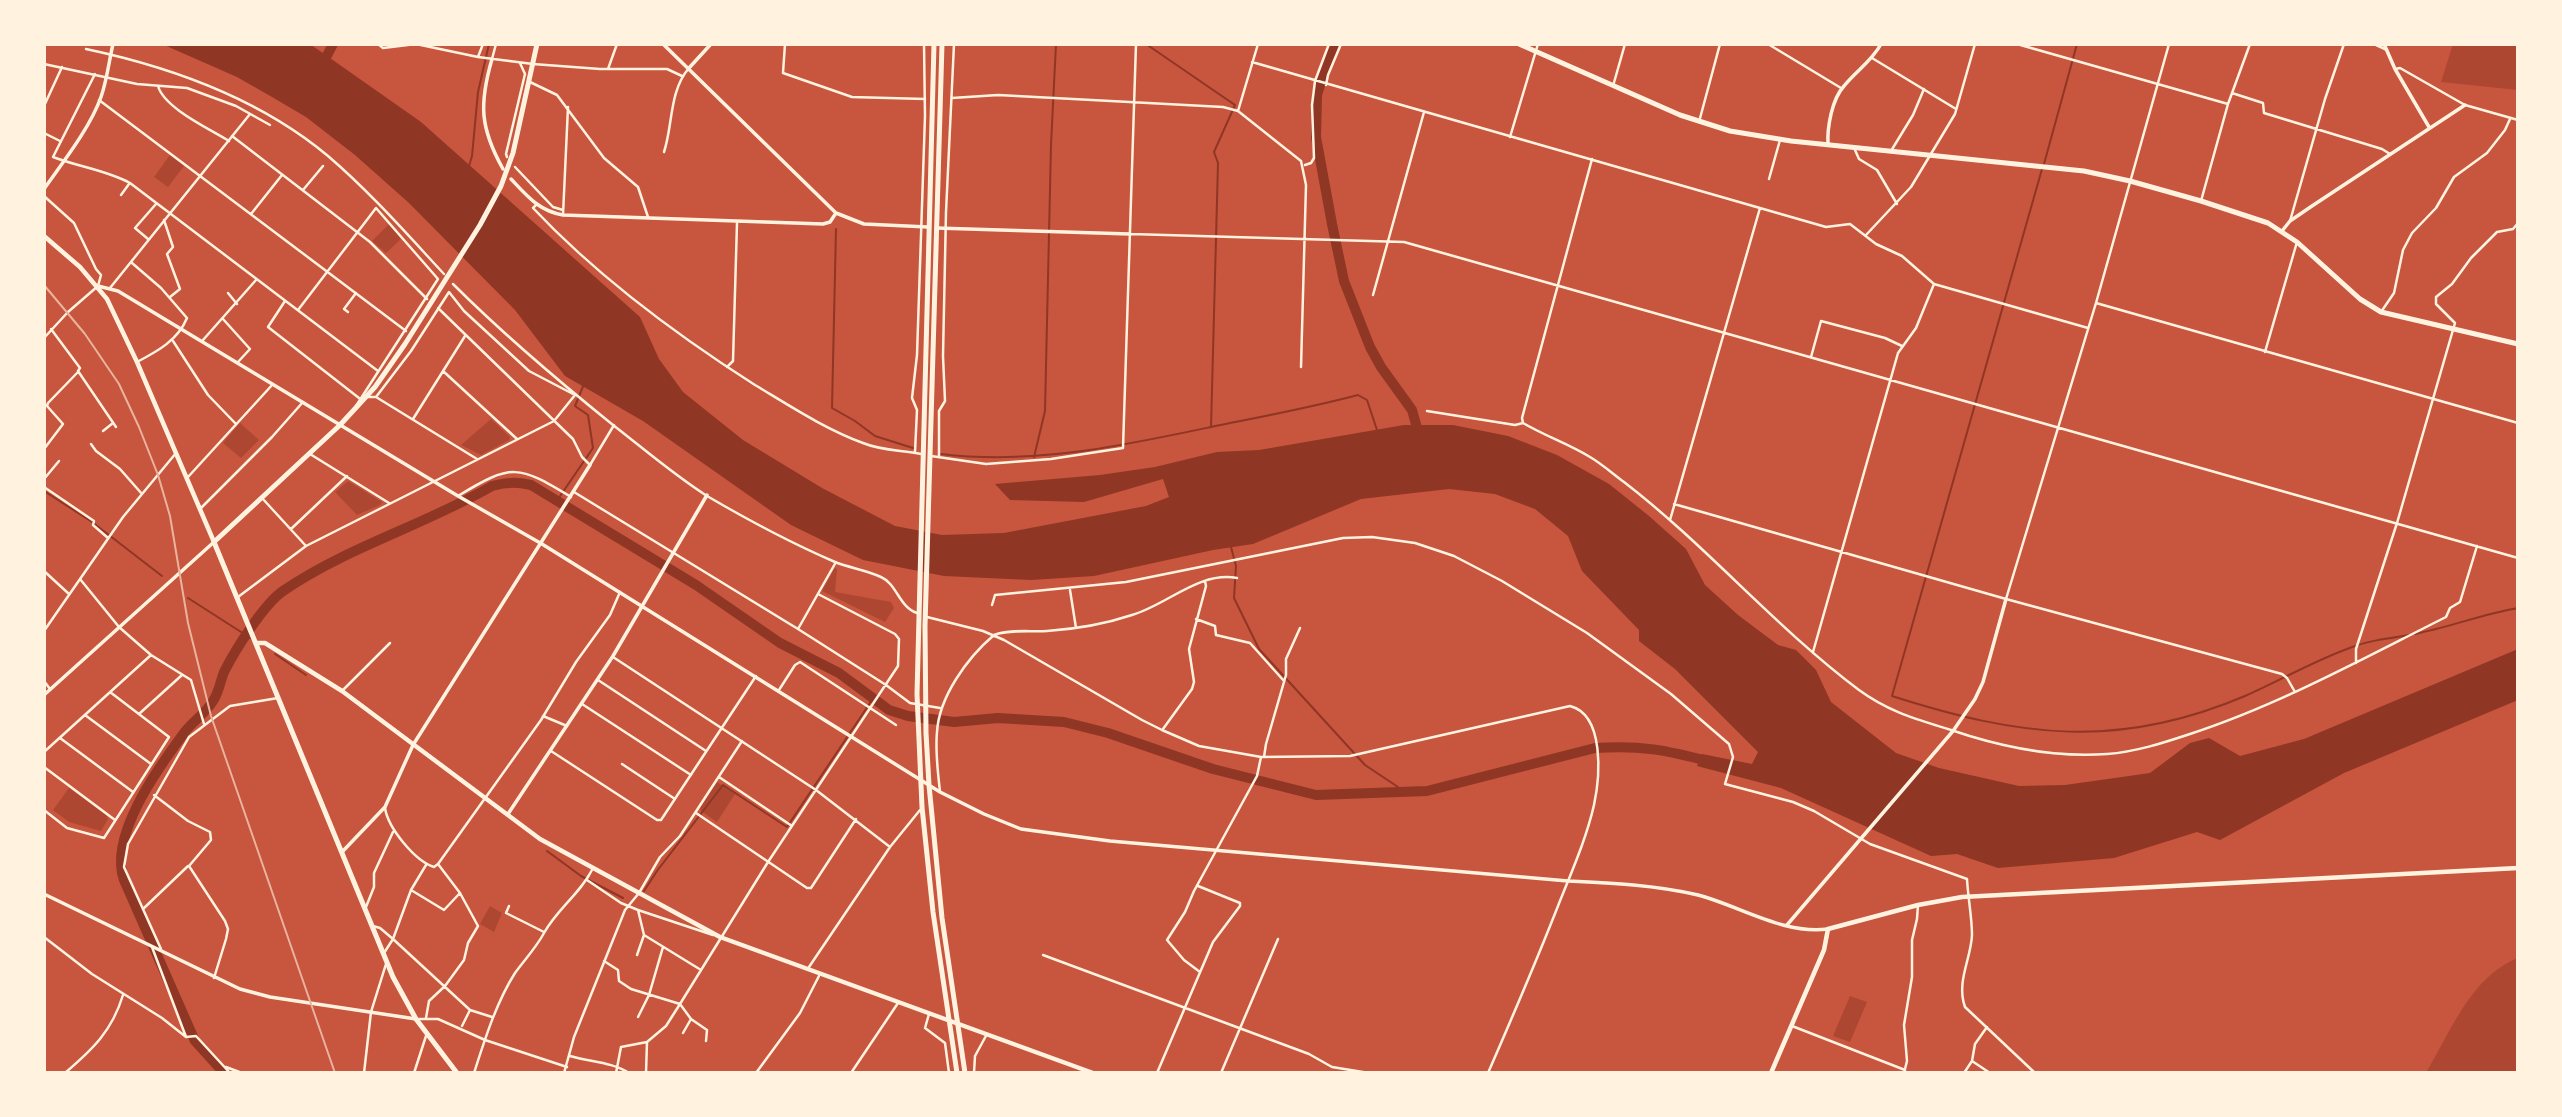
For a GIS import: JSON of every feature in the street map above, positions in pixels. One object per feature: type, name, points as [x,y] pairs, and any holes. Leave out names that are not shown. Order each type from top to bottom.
[{"type":"main road","points":[[214,542],[340,425],[391,365],[451,272],[501,186],[513,153],[537,44]]},
{"type":"main road","points":[[934,44],[929,227],[926,733],[942,918],[965,1073]]},
{"type":"main road","points":[[942,44],[938,228],[919,582],[917,694],[922,807],[933,912],[957,1073]]},
{"type":"main road","points":[[1519,44],[1699,122],[1730,131],[1780,140],[2065,169],[2130,181],[2252,216],[2297,242],[2360,299],[2381,312],[2518,344]]},
{"type":"main road","points":[[44,236],[72,260],[107,299],[137,362],[238,597],[386,960],[415,1020],[457,1073]]},
{"type":"main road","points":[[256,641],[265,643],[342,691],[540,839],[720,937],[1093,1073]]},
{"type":"main road","points":[[1771,1073],[1824,950],[1828,929],[1918,905],[1968,897],[2518,868]]},
{"type":"street","points":[[44,189],[64,161],[99,100],[113,44]]},
{"type":"street","points":[[379,44],[383,48],[416,44],[520,63],[608,69],[667,69],[682,76]]},
{"type":"street","points":[[479,57],[483,44]]},
{"type":"street","points":[[496,44],[490,59],[482,110],[484,127],[503,169]]},
{"type":"street","points":[[608,69],[617,44]]},
{"type":"street","points":[[663,44],[836,213],[864,224],[1404,243],[2518,558]]},
{"type":"street","points":[[664,152],[682,76],[711,44]]},
{"type":"street","points":[[785,44],[783,73],[852,97],[925,99]]},
{"type":"street","points":[[915,452],[916,410],[912,398],[919,335],[924,44]]},
{"type":"street","points":[[939,457],[939,411],[944,401],[942,336],[954,44]]},
{"type":"street","points":[[536,205],[533,208],[554,231],[606,278],[660,321],[727,367],[806,416],[845,436],[879,449],[986,464],[1051,459],[1123,448],[1136,44]]},
{"type":"street","points":[[1238,111],[1258,44]]},
{"type":"street","points":[[1303,165],[1311,163],[1314,158],[1312,105],[1315,81],[1329,44]]},
{"type":"street","points":[[1326,85],[1341,44]]},
{"type":"street","points":[[1510,137],[1538,44]]},
{"type":"street","points":[[1613,86],[1625,44]]},
{"type":"street","points":[[1699,122],[1720,44]]},
{"type":"street","points":[[1768,44],[1841,88]]},
{"type":"street","points":[[1828,145],[1830,120],[1841,88],[1872,58],[1881,44]]},
{"type":"street","points":[[1866,235],[1911,187],[1930,155],[1956,109],[1975,44]]},
{"type":"street","points":[[2017,44],[2228,104]]},
{"type":"street","points":[[1787,925],[1953,731],[1983,682],[2096,303],[2169,44]]},
{"type":"street","points":[[2201,201],[2228,104],[2250,44]]},
{"type":"street","points":[[2290,221],[2315,129],[2344,44]]},
{"type":"street","points":[[2374,44],[2387,50]]},
{"type":"street","points":[[2384,44],[2395,69],[2429,127]]},
{"type":"street","points":[[86,50],[111,52],[215,89],[260,112],[310,143],[383,207],[444,274]]},
{"type":"street","points":[[1872,58],[1956,109]]},
{"type":"street","points":[[1252,62],[1826,227],[1850,224],[1875,244],[1902,256],[1934,284],[2088,328]]},
{"type":"street","points":[[507,157],[526,74],[520,63]]},
{"type":"street","points":[[44,64],[158,86],[187,88],[216,98],[270,125]]},
{"type":"street","points":[[44,106],[62,67]]},
{"type":"street","points":[[2395,69],[2400,68],[2465,106],[2518,120]]},
{"type":"street","points":[[94,74],[53,157],[114,175],[130,183],[378,371]]},
{"type":"street","points":[[530,82],[557,95],[568,107],[604,158],[638,187],[649,218]]},
{"type":"street","points":[[158,86],[160,94],[166,99],[199,124],[229,141]]},
{"type":"street","points":[[1891,151],[1913,115],[1924,88]]},
{"type":"street","points":[[2232,93],[2263,103],[2264,113],[2382,149],[2390,154]]},
{"type":"street","points":[[952,98],[998,95],[1223,107],[1238,111],[1303,165],[1306,185],[1301,367]]},
{"type":"street","points":[[99,100],[406,331]]},
{"type":"street","points":[[2282,231],[2290,221],[2429,127],[2465,106]]},
{"type":"street","points":[[563,212],[568,107]]},
{"type":"street","points":[[1373,295],[1424,112]]},
{"type":"street","points":[[110,288],[250,114]]},
{"type":"street","points":[[2381,312],[2394,293],[2403,250],[2412,233],[2436,208],[2454,177],[2487,153],[2510,119]]},
{"type":"street","points":[[44,133],[60,141]]},
{"type":"street","points":[[232,136],[357,231],[427,299]]},
{"type":"street","points":[[1769,179],[1780,140]]},
{"type":"street","points":[[1854,147],[1859,159],[1877,170],[1897,204]]},
{"type":"street","points":[[1524,424],[1522,418],[1592,159]]},
{"type":"street","points":[[303,190],[323,166]]},
{"type":"street","points":[[515,167],[547,202],[563,212]]},
{"type":"street","points":[[318,172],[323,175]]},
{"type":"street","points":[[251,214],[282,174]]},
{"type":"street","points":[[511,179],[536,205],[550,213],[823,224],[830,222],[836,213]]},
{"type":"street","points":[[121,195],[130,183]]},
{"type":"street","points":[[44,197],[74,223],[96,269],[102,275],[98,286],[44,338]]},
{"type":"street","points":[[149,239],[135,228],[156,204]]},
{"type":"street","points":[[298,311],[376,208],[438,279],[362,397]]},
{"type":"street","points":[[1670,520],[1760,208]]},
{"type":"street","points":[[163,220],[173,247],[167,254],[180,289],[170,298]]},
{"type":"street","points":[[727,367],[733,361],[737,221]]},
{"type":"street","points":[[2356,663],[2356,649],[2397,523],[2453,329],[2454,320],[2436,304],[2436,298],[2452,285],[2471,258],[2491,237],[2497,232],[2513,229],[2518,223]]},
{"type":"street","points":[[2265,352],[2297,242]]},
{"type":"street","points":[[131,262],[170,298],[187,318],[183,329],[172,340],[137,362]]},
{"type":"street","points":[[203,340],[256,280]]},
{"type":"street","points":[[453,284],[505,336],[575,396],[683,480],[707,495],[836,562],[880,576],[891,583],[896,595],[911,612],[994,635],[1142,720],[1199,746],[1263,757],[1350,756],[1570,706],[1587,714],[1596,741],[1594,804],[1573,873],[1488,1073]]},
{"type":"street","points":[[1813,652],[1902,346],[1916,328],[1934,284]]},
{"type":"street","points":[[98,286],[118,291],[203,340],[434,482],[542,544],[940,792],[1021,829],[1110,841],[1568,881],[1627,883],[1698,895],[1811,932],[1828,929]]},
{"type":"street","points":[[107,299],[111,293],[118,291]]},
{"type":"street","points":[[376,397],[411,351],[449,292],[473,320],[529,371],[575,396]]},
{"type":"street","points":[[228,293],[237,304]]},
{"type":"street","points":[[348,312],[344,309],[356,293]]},
{"type":"street","points":[[285,301],[268,327],[362,397],[376,397],[477,459]]},
{"type":"street","points":[[2096,303],[2518,423]]},
{"type":"street","points":[[438,308],[576,442],[582,457],[590,465]]},
{"type":"street","points":[[223,319],[250,349],[238,362]]},
{"type":"street","points":[[1811,358],[1821,321],[1885,338],[1902,346]]},
{"type":"street","points":[[44,449],[63,424],[45,406],[80,368],[51,329]]},
{"type":"street","points":[[413,419],[465,336]]},
{"type":"street","points":[[172,340],[208,395],[236,424]]},
{"type":"street","points":[[78,371],[115,425],[103,431]]},
{"type":"street","points":[[443,371],[517,439]]},
{"type":"street","points":[[187,478],[273,384]]},
{"type":"street","points":[[238,597],[306,546],[554,421],[575,396]]},
{"type":"street","points":[[200,509],[303,402]]},
{"type":"street","points":[[1427,411],[1515,425],[1524,424],[1588,456],[1670,520],[1813,652],[1860,691],[1916,721],[2033,751],[2110,754],[2156,745],[2217,725],[2295,692],[2446,617],[2450,608],[2460,602],[2477,546]]},
{"type":"street","points":[[343,851],[385,807],[413,746],[560,516],[614,425]]},
{"type":"street","points":[[91,444],[120,469],[142,494]]},
{"type":"street","points":[[44,631],[108,538],[176,453]]},
{"type":"street","points":[[310,454],[389,503]]},
{"type":"street","points":[[44,479],[59,461]]},
{"type":"street","points":[[458,496],[489,477],[510,471],[534,475],[674,553],[798,629],[910,703],[941,708]]},
{"type":"street","points":[[291,528],[347,476]]},
{"type":"street","points":[[44,487],[94,521],[93,525],[108,538]]},
{"type":"street","points":[[508,815],[613,656],[707,495]]},
{"type":"street","points":[[262,498],[306,546]]},
{"type":"street","points":[[1674,504],[2282,674],[2295,692]]},
{"type":"street","points":[[992,605],[995,594],[1126,582],[1343,538],[1371,537],[1415,543],[1454,556],[1502,581],[1587,633],[1671,694],[1729,744],[1733,757],[1725,784],[1793,802],[1814,811],[1859,839],[1967,879],[1972,937],[1964,968],[1962,999],[1965,1007],[2035,1073]]},
{"type":"street","points":[[44,695],[214,542]]},
{"type":"street","points":[[798,629],[836,562]]},
{"type":"street","points":[[44,570],[69,594]]},
{"type":"street","points":[[940,792],[937,741],[941,708],[959,675],[994,635],[1076,628],[1148,611],[1205,581],[1226,576],[1237,578]]},
{"type":"street","points":[[80,579],[119,627],[151,655],[191,680],[204,724]]},
{"type":"street","points":[[1163,730],[1192,689],[1194,682],[1189,649],[1206,586],[1205,581]]},
{"type":"street","points":[[1069,589],[1076,628]]},
{"type":"street","points":[[385,807],[393,832],[426,865],[434,867],[543,716],[576,662],[610,615],[620,592]]},
{"type":"street","points":[[616,1073],[621,1047],[647,1042],[666,1026],[768,862],[898,666],[899,639],[818,594]]},
{"type":"street","points":[[1196,619],[1215,626],[1216,635],[1250,643],[1284,681]]},
{"type":"street","points":[[1200,972],[1184,960],[1167,940],[1257,776],[1284,681],[1286,659],[1300,628]]},
{"type":"street","points":[[342,691],[390,643]]},
{"type":"street","points":[[44,752],[151,655]]},
{"type":"street","points":[[613,656],[816,790],[890,847]]},
{"type":"street","points":[[779,690],[795,665],[800,662],[896,725]]},
{"type":"street","points":[[139,713],[182,675]]},
{"type":"street","points":[[551,751],[657,820],[661,820],[756,676]]},
{"type":"street","points":[[598,680],[706,751]]},
{"type":"street","points":[[44,681],[50,688]]},
{"type":"street","points":[[44,810],[67,828],[104,838],[169,737],[110,692]]},
{"type":"street","points":[[162,952],[124,867],[128,844],[189,737],[230,706],[280,698]]},
{"type":"street","points":[[582,704],[691,775]]},
{"type":"street","points":[[85,715],[151,764]]},
{"type":"street","points":[[543,716],[567,726]]},
{"type":"street","points":[[60,738],[133,792]]},
{"type":"street","points":[[564,1073],[574,1037],[628,906],[639,893],[660,857],[680,836],[696,813],[742,741]]},
{"type":"street","points":[[622,764],[675,799]]},
{"type":"street","points":[[44,767],[115,820]]},
{"type":"street","points":[[719,777],[793,826]]},
{"type":"street","points":[[143,909],[189,866],[211,840],[210,831],[188,821],[155,795]]},
{"type":"street","points":[[807,970],[890,847],[922,807]]},
{"type":"street","points":[[696,813],[807,888],[811,888],[856,819]]},
{"type":"street","points":[[365,907],[374,887],[374,873],[393,832]]},
{"type":"street","points":[[426,1018],[429,1001],[464,961],[468,943],[478,926],[460,893],[438,863]]},
{"type":"street","points":[[384,953],[393,939],[411,890],[426,865]]},
{"type":"street","points":[[189,866],[228,929],[214,978]]},
{"type":"street","points":[[474,1073],[492,1017],[514,974],[587,880],[593,868]]},
{"type":"street","points":[[587,880],[628,906],[720,937]]},
{"type":"street","points":[[1157,1073],[1213,942],[1240,903],[1198,886]]},
{"type":"street","points":[[411,890],[444,910],[460,893]]},
{"type":"street","points":[[44,894],[240,989],[270,997],[415,1020],[438,1019],[485,1040],[566,1067]]},
{"type":"street","points":[[1792,1026],[1904,1072],[1904,1026],[1912,977],[1912,940],[1918,905]]},
{"type":"street","points":[[509,906],[506,913],[544,932]]},
{"type":"street","points":[[637,955],[644,935],[638,910]]},
{"type":"street","points":[[373,926],[380,928],[393,939],[470,1010],[492,1017]]},
{"type":"street","points":[[644,935],[701,971]]},
{"type":"street","points":[[44,939],[186,1037],[196,1036],[230,1073]]},
{"type":"street","points":[[1221,1073],[1278,939]]},
{"type":"street","points":[[152,947],[186,1037]]},
{"type":"street","points":[[638,1017],[649,995],[663,947]]},
{"type":"street","points":[[1043,956],[1309,1054],[1332,1067],[1369,1073]]},
{"type":"street","points":[[364,1073],[371,1012],[386,960]]},
{"type":"street","points":[[604,961],[618,970],[619,981],[649,995],[680,1004],[691,1019],[706,1030],[706,1041]]},
{"type":"street","points":[[756,1073],[800,1013],[820,974]]},
{"type":"street","points":[[65,1073],[110,1028],[117,1017],[123,995]]},
{"type":"street","points":[[851,1073],[898,1003]]},
{"type":"street","points":[[462,1028],[470,1010]]},
{"type":"street","points":[[929,1014],[925,1028],[945,1043],[949,1073]]},
{"type":"street","points":[[683,1032],[691,1019]]},
{"type":"street","points":[[1964,1073],[1972,1061],[1975,1044],[1987,1027]]},
{"type":"street","points":[[974,1073],[975,1056],[987,1034]]},
{"type":"street","points":[[414,1073],[426,1035]]},
{"type":"street","points":[[646,1073],[647,1042]]},
{"type":"street","points":[[570,1056],[617,1065],[629,1073]]},
{"type":"street","points":[[1972,1061],[1990,1073]]},
{"type":"street","points":[[223,1066],[242,1073]]},
{"type":"shaded area","points":[[162,44],[310,44],[421,122],[640,317],[659,359],[683,392],[743,440],[822,488],[895,526],[942,535],[1004,533],[1146,506],[1169,497],[1163,479],[1084,502],[1010,500],[995,484],[1100,475],[1155,467],[1217,452],[1259,450],[1404,425],[1453,425],[1508,436],[1557,455],[1609,484],[1686,549],[1705,585],[1738,615],[1778,645],[1796,650],[1816,670],[1831,702],[1896,753],[1939,768],[2019,786],[2065,785],[2150,773],[2190,743],[2209,738],[2240,756],[2304,739],[2518,649],[2518,700],[2344,773],[2220,840],[2197,832],[2114,858],[1998,868],[1957,854],[1931,856],[1781,788],[1697,766],[1702,754],[1752,764],[1758,752],[1675,669],[1639,641],[1639,630],[1582,571],[1568,536],[1535,509],[1495,494],[1449,489],[1361,499],[1253,544],[1094,576],[1031,580],[944,576],[863,560],[791,525],[643,421],[565,376],[515,310],[409,203],[355,155],[306,117],[272,97],[237,77]]},
{"type":"shaded area","points":[[2453,44],[2518,44],[2518,90],[2441,82]]},
{"type":"shaded area","points":[[170,155],[184,166],[168,187],[154,177]]},
{"type":"shaded area","points":[[389,224],[401,239],[386,253],[372,241]]},
{"type":"shaded area","points":[[491,419],[510,437],[509,440],[481,455],[461,445]]},
{"type":"shaded area","points":[[240,423],[259,440],[241,458],[223,443]]},
{"type":"shaded area","points":[[348,481],[382,502],[380,505],[357,515],[335,492]]},
{"type":"shaded area","points":[[835,568],[835,592],[891,602],[894,608],[885,622],[822,591]]},
{"type":"shaded area","points":[[717,782],[735,794],[717,822],[700,808]]},
{"type":"shaded area","points":[[69,788],[107,816],[101,831],[69,822],[53,810]]},
{"type":"shaded area","points":[[490,906],[502,913],[494,932],[480,924]]},
{"type":"shaded area","points":[[2518,958],[2518,1073],[2426,1073],[2463,1007],[2475,992],[2502,966]]},
{"type":"shaded area","points":[[1850,996],[1867,1002],[1850,1042],[1833,1036]]},
{"type":"waterway","points":[[322,65],[333,44]]},
{"type":"waterway","points":[[469,166],[478,92],[489,44]]},
{"type":"waterway","points":[[1034,457],[1045,411],[1056,44]]},
{"type":"waterway","points":[[1146,44],[1235,105],[1214,152],[1218,163],[1211,427]]},
{"type":"waterway","points":[[1336,44],[1328,59],[1317,95],[1316,137],[1344,281],[1370,347],[1412,410],[1419,435]]},
{"type":"waterway","points":[[2044,164],[2077,44]]},
{"type":"waterway","points":[[2042,169],[1892,696],[1983,721],[2026,728],[2069,732],[2111,731],[2154,725],[2199,713],[2245,696],[2354,646],[2409,635]]},
{"type":"waterway","points":[[836,229],[832,408],[875,436],[913,448]]},
{"type":"waterway","points":[[556,502],[593,448],[588,415],[575,406],[584,384]]},
{"type":"waterway","points":[[941,454],[1010,457],[1077,452],[1177,434],[1358,395],[1367,400],[1377,430]]},
{"type":"waterway","points":[[224,1073],[195,1041],[124,880],[121,862],[129,823],[162,764],[184,733],[213,701],[235,652],[275,597],[333,562],[492,486],[512,483],[531,485],[696,585],[780,643],[839,673],[889,710],[908,716],[954,722],[998,718],[1064,722],[1108,733],[1213,769],[1316,795],[1427,791],[1595,748],[1653,749],[1711,762]]},
{"type":"waterway","points":[[44,491],[92,522],[162,576]]},
{"type":"waterway","points":[[1231,547],[1236,566],[1234,598],[1259,649],[1365,765],[1398,787],[1396,793]]},
{"type":"waterway","points":[[188,598],[252,639]]},
{"type":"waterway","points":[[2415,634],[2518,608]]},
{"type":"waterway","points":[[275,654],[306,675]]},
{"type":"waterway","points":[[644,891],[723,785],[787,827],[874,697]]},
{"type":"waterway","points":[[547,851],[581,876],[623,898]]},
{"type":"railway","points":[[44,285],[85,334],[119,384],[158,475],[170,516],[188,623],[211,716],[335,1073]]}]
